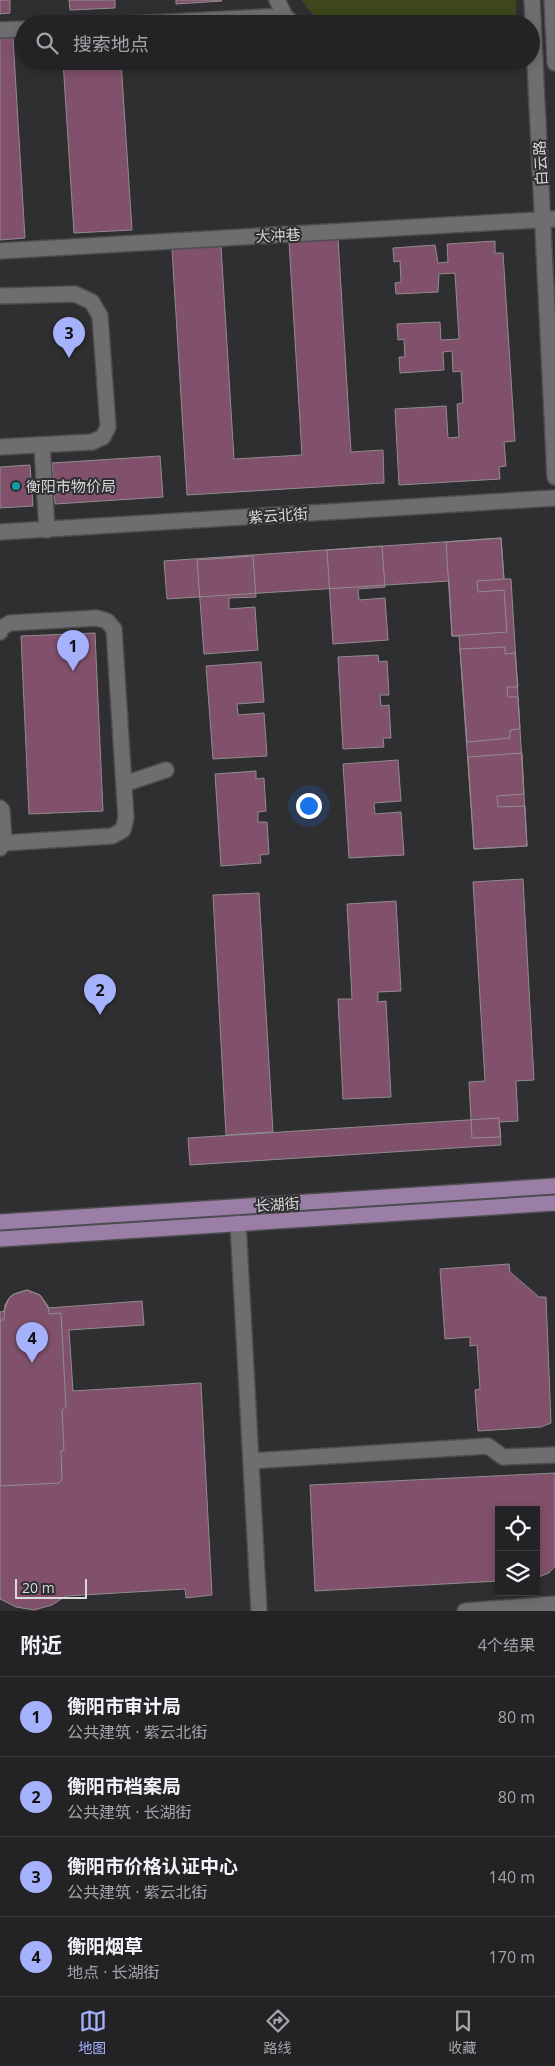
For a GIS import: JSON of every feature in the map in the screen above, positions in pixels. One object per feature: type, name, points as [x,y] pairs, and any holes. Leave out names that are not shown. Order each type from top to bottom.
[{"type":"main road","name":"长湖街","points":[[0,1222],[555,1186]]},
{"type":"main road","name":"长湖街","points":[[0,1238],[555,1203]]},
{"type":"street","points":[[277,0],[286,15]]},
{"type":"street","name":"白云路","points":[[532,0],[532,15]]},
{"type":"street","points":[[552,0],[555,63]]},
{"type":"street","points":[[0,30],[15,29]]},
{"type":"street","points":[[540,44],[555,43]]},
{"type":"street","name":"白云路","points":[[535,70],[549,219],[555,477]]},
{"type":"street","name":"大冲巷","points":[[0,251],[549,219]]},
{"type":"street","points":[[0,296],[74,294],[92,302],[100,316],[108,427],[103,438],[92,442],[0,447]]},
{"type":"street","points":[[42,445],[46,530]]},
{"type":"street","name":"紫云北街","points":[[0,532],[555,498]]},
{"type":"street","points":[[0,632],[2,628],[10,623],[98,618],[107,621],[114,629],[126,818],[122,830],[112,836],[2,846],[2,810],[0,808]]},
{"type":"street","points":[[124,784],[166,770]]},
{"type":"street","points":[[238,1224],[259,1611]]},
{"type":"street","points":[[251,1461],[488,1446],[503,1458],[555,1455]]},
{"type":"street","points":[[465,1611],[555,1604]]},
{"type":"green space","points":[[301,0],[516,0],[516,15],[314,15]]},
{"type":"building","points":[[0,0],[10,0],[10,13],[0,14]]},
{"type":"building","points":[[69,0],[115,0],[115,8],[70,10]]},
{"type":"building","points":[[176,0],[221,0],[222,1],[176,4]]},
{"type":"building","points":[[0,38],[13,38],[25,238],[0,240]]},
{"type":"building","points":[[64,70],[122,70],[132,230],[74,233]]},
{"type":"building","points":[[338,238],[351,452],[383,450],[384,483],[187,495],[172,249],[221,246],[234,459],[302,455],[289,241]]},
{"type":"building","points":[[495,241],[495,253],[503,253],[515,441],[504,442],[506,466],[499,467],[500,479],[399,485],[395,409],[446,406],[448,438],[459,437],[457,404],[463,403],[461,371],[453,372],[452,351],[443,352],[444,370],[400,373],[399,357],[405,357],[404,339],[398,340],[397,324],[440,322],[441,340],[459,339],[455,273],[439,274],[438,292],[396,294],[395,283],[401,282],[400,261],[394,262],[393,248],[435,245],[438,263],[448,262],[447,244]]},
{"type":"building","points":[[160,456],[163,497],[55,504],[52,463]]},
{"type":"building","name":"衡阳市物价局","points":[[30,465],[33,506],[0,508],[0,467]]},
{"type":"building","points":[[501,538],[504,579],[477,581],[478,592],[504,590],[507,632],[452,636],[446,542]]},
{"type":"building","points":[[501,538],[504,579],[511,579],[527,846],[474,849],[459,636],[452,636],[449,581],[167,599],[164,561]]},
{"type":"building","points":[[382,546],[385,587],[358,589],[359,600],[385,598],[388,640],[333,644],[327,550]]},
{"type":"building","points":[[253,556],[256,597],[229,598],[229,609],[255,607],[258,650],[204,654],[197,560]]},
{"type":"building","points":[[95,633],[103,811],[29,814],[21,636]]},
{"type":"building","points":[[505,647],[505,654],[515,653],[518,687],[507,687],[508,697],[518,697],[520,729],[510,730],[510,738],[467,742],[460,649]]},
{"type":"building","points":[[378,655],[379,662],[387,661],[389,695],[380,695],[381,706],[389,705],[391,738],[383,738],[384,747],[343,749],[338,657]]},
{"type":"building","points":[[261,662],[264,702],[237,704],[238,715],[264,713],[267,756],[213,759],[206,666]]},
{"type":"building","points":[[522,753],[524,794],[497,796],[498,807],[525,806],[527,846],[474,849],[468,757]]},
{"type":"building","points":[[398,760],[401,801],[374,803],[375,814],[401,812],[404,855],[349,858],[343,764]]},
{"type":"building","points":[[256,771],[256,779],[264,778],[266,811],[258,812],[258,822],[267,822],[269,854],[260,855],[261,863],[221,866],[215,774]]},
{"type":"building","points":[[523,879],[534,1080],[516,1081],[518,1121],[499,1122],[501,1137],[472,1138],[469,1082],[485,1081],[473,882]]},
{"type":"building","points":[[259,893],[273,1132],[226,1135],[213,895]]},
{"type":"building","points":[[396,901],[401,991],[378,992],[378,1002],[386,1001],[391,1097],[343,1099],[338,999],[352,999],[347,904]]},
{"type":"building","points":[[499,1118],[501,1145],[190,1165],[188,1138]]},
{"type":"building","points":[[509,1264],[510,1272],[539,1297],[546,1297],[551,1423],[541,1427],[478,1431],[475,1390],[480,1389],[477,1345],[470,1346],[470,1337],[445,1339],[440,1269]]},
{"type":"building","points":[[27,1290],[40,1295],[48,1308],[142,1301],[144,1325],[69,1330],[73,1391],[201,1383],[212,1595],[186,1598],[185,1589],[66,1596],[52,1605],[34,1610],[16,1607],[0,1599],[0,1312],[4,1311],[9,1298],[14,1294]]},
{"type":"building","points":[[27,1290],[40,1295],[48,1306],[49,1314],[61,1313],[66,1407],[62,1410],[64,1450],[61,1451],[62,1480],[59,1483],[0,1486],[0,1320],[4,1320],[5,1305],[9,1298],[14,1294]]},
{"type":"building","points":[[555,1473],[555,1566],[549,1573],[540,1576],[540,1506],[495,1506],[495,1581],[315,1591],[310,1485]]},
{"type":"place","name":"衡阳市价格认证中心","points":[[69,358]]},
{"type":"place","name":"衡阳市物价局","points":[[16,486]]},
{"type":"place","name":"衡阳市审计局","points":[[73,671]]},
{"type":"place","name":"衡阳市档案局","points":[[100,1015]]},
{"type":"place","name":"衡阳烟草","points":[[32,1363]]}]
